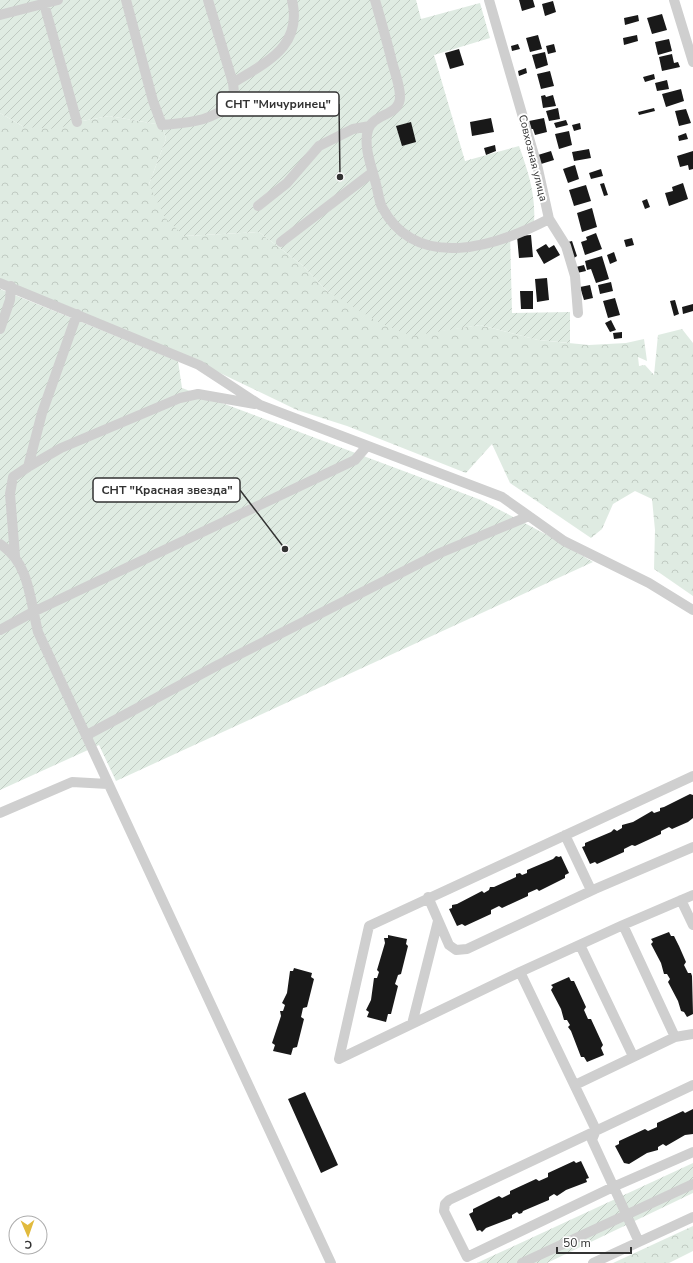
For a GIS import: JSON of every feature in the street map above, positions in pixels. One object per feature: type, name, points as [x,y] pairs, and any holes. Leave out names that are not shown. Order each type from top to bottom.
[{"type":"street","points":[[0,15],[45,2],[58,0]]},
{"type":"street","points":[[126,0],[153,101],[162,125],[198,121],[218,114],[235,102],[233,83],[208,0]]},
{"type":"street","points":[[233,83],[277,54],[292,35],[294,18],[292,0]]},
{"type":"street","points":[[375,0],[398,81],[400,98],[397,106],[389,113],[378,117],[370,126],[367,131],[367,142],[382,207],[401,233],[438,248],[455,249],[484,246],[549,219]]},
{"type":"street","name":"Совхозная улица","points":[[489,0],[538,169],[549,219],[566,246],[574,276],[578,313]]},
{"type":"street","points":[[674,0],[688,33],[693,62]]},
{"type":"street","points":[[45,2],[46,11],[77,122]]},
{"type":"street","points":[[258,206],[287,183],[319,146],[353,128],[370,126]]},
{"type":"street","points":[[281,242],[373,172]]},
{"type":"street","points":[[0,283],[199,365],[260,405]]},
{"type":"street","points":[[0,329],[10,300],[10,286]]},
{"type":"street","points":[[28,468],[42,413],[77,314]]},
{"type":"street","points":[[14,556],[10,494],[13,477],[61,448],[180,398],[198,394],[260,405],[502,497],[564,541],[649,583],[693,610]]},
{"type":"street","points":[[0,630],[33,612],[355,460],[367,446]]},
{"type":"street","points":[[87,735],[218,665],[440,553],[529,516]]},
{"type":"street","points":[[0,544],[14,556],[26,577],[38,632],[331,1263]]},
{"type":"street","points":[[693,776],[428,897],[369,926],[339,1059],[520,972],[693,895]]},
{"type":"street","points":[[0,814],[72,782],[108,784]]},
{"type":"street","points":[[565,835],[591,890]]},
{"type":"street","points":[[428,897],[449,945],[456,950],[467,949],[591,890],[693,847]]},
{"type":"street","points":[[681,900],[693,925]]},
{"type":"street","points":[[412,1024],[438,921]]},
{"type":"street","points":[[623,925],[675,1037]]},
{"type":"street","points":[[580,945],[633,1056]]},
{"type":"street","points":[[520,972],[596,1130],[592,1140],[625,1215],[639,1242]]},
{"type":"street","points":[[575,1084],[675,1037],[693,1034]]},
{"type":"street","points":[[693,1085],[449,1200],[445,1204],[444,1211],[467,1257],[613,1187],[693,1152]]},
{"type":"street","points":[[522,1263],[693,1184]]},
{"type":"street","points":[[593,1263],[693,1217]]},
{"type":"green space","points":[[0,0],[416,0],[421,19],[480,3],[490,38],[434,55],[465,161],[519,146],[531,183],[534,202],[534,222],[510,232],[512,313],[570,312],[570,343],[538,340],[480,325],[412,336],[380,323],[327,291],[302,265],[259,232],[184,236],[165,218],[149,184],[166,139],[162,125],[109,116],[77,122],[57,129],[24,127],[0,113]]},
{"type":"green space","points":[[0,113],[24,127],[77,122],[109,116],[162,125],[166,139],[149,184],[184,236],[259,232],[302,265],[327,291],[412,335],[480,325],[538,340],[589,345],[626,343],[644,339],[647,361],[638,357],[639,366],[645,365],[654,375],[658,335],[682,329],[693,343],[693,596],[654,569],[655,530],[652,499],[635,491],[613,504],[602,529],[591,538],[510,483],[492,444],[466,473],[347,426],[297,410],[195,361],[0,280]]},
{"type":"green space","points":[[0,289],[178,361],[182,388],[481,500],[549,536],[593,562],[116,781],[99,745],[0,790]]},
{"type":"green space","points":[[693,1163],[693,1193],[547,1263],[477,1263]]},
{"type":"green space","points":[[693,1226],[693,1251],[669,1263],[613,1263]]},
{"type":"building","points":[[519,0],[533,0],[535,7],[522,11]]},
{"type":"building","points":[[553,1],[556,12],[545,16],[542,4]]},
{"type":"building","points":[[662,14],[667,30],[652,34],[647,18]]},
{"type":"building","points":[[638,15],[639,21],[625,25],[624,18]]},
{"type":"building","points":[[538,35],[542,49],[530,52],[526,38]]},
{"type":"building","points":[[637,35],[638,41],[624,45],[623,38]]},
{"type":"building","points":[[669,39],[672,51],[658,55],[655,42]]},
{"type":"building","points":[[518,44],[520,49],[512,51],[511,46]]},
{"type":"building","points":[[554,44],[556,52],[548,54],[546,46]]},
{"type":"building","points":[[459,49],[464,65],[450,69],[445,53]]},
{"type":"building","points":[[545,52],[548,65],[536,69],[532,55]]},
{"type":"building","points":[[672,54],[674,63],[678,62],[680,67],[662,71],[659,57]]},
{"type":"building","points":[[526,68],[527,73],[519,76],[518,71]]},
{"type":"building","points":[[550,71],[554,86],[541,89],[537,74]]},
{"type":"building","points":[[654,74],[655,79],[645,82],[643,77]]},
{"type":"building","points":[[667,80],[669,89],[657,91],[655,83]]},
{"type":"building","points":[[681,89],[684,101],[666,107],[662,94]]},
{"type":"building","points":[[545,95],[546,97],[553,95],[556,106],[543,108],[541,96]]},
{"type":"building","points":[[558,108],[560,119],[549,121],[546,111]]},
{"type":"building","points":[[654,108],[655,111],[639,115],[638,112]]},
{"type":"building","points":[[686,109],[691,123],[679,126],[675,111]]},
{"type":"building","points":[[491,118],[494,132],[472,136],[470,122]]},
{"type":"building","points":[[544,118],[547,132],[535,135],[533,129],[531,129],[529,121]]},
{"type":"building","points":[[566,120],[568,125],[556,128],[554,123]]},
{"type":"building","points":[[411,122],[416,142],[402,146],[396,126]]},
{"type":"building","points":[[580,123],[581,129],[574,131],[572,125]]},
{"type":"building","points":[[569,131],[572,145],[559,149],[555,134]]},
{"type":"building","points":[[686,133],[688,139],[679,141],[678,136]]},
{"type":"building","points":[[495,145],[496,151],[486,155],[484,148]]},
{"type":"building","points":[[589,149],[591,158],[574,161],[572,152]]},
{"type":"building","points":[[551,151],[554,160],[541,164],[538,155]]},
{"type":"building","points":[[693,151],[693,169],[689,170],[688,165],[680,167],[677,156]]},
{"type":"building","points":[[575,165],[579,179],[568,183],[563,169]]},
{"type":"building","points":[[601,169],[603,176],[591,179],[589,173]]},
{"type":"building","points":[[604,183],[608,195],[604,196],[600,184]]},
{"type":"building","points":[[683,183],[688,199],[669,206],[665,193],[673,191],[672,187]]},
{"type":"building","points":[[586,185],[591,201],[574,206],[569,190]]},
{"type":"building","points":[[647,199],[650,207],[645,209],[642,201]]},
{"type":"building","points":[[592,208],[597,227],[582,232],[577,213]]},
{"type":"building","points":[[596,233],[602,249],[585,255],[581,242],[587,240],[586,237]]},
{"type":"building","points":[[531,235],[533,257],[519,258],[517,236]]},
{"type":"building","points":[[632,238],[634,245],[626,247],[624,240]]},
{"type":"building","points":[[572,241],[577,256],[574,258],[568,242]]},
{"type":"building","points":[[546,244],[549,248],[554,245],[560,255],[544,264],[536,250]]},
{"type":"building","points":[[614,252],[617,261],[610,264],[607,255]]},
{"type":"building","points":[[602,256],[609,279],[596,283],[591,269],[587,270],[585,261]]},
{"type":"building","points":[[584,265],[586,271],[577,273],[576,267]]},
{"type":"building","points":[[547,278],[549,300],[537,302],[535,279]]},
{"type":"building","points":[[611,282],[613,291],[600,294],[598,285]]},
{"type":"building","points":[[590,285],[593,298],[584,300],[580,287]]},
{"type":"building","points":[[520,291],[533,291],[533,309],[521,309]]},
{"type":"building","points":[[615,298],[620,315],[608,318],[603,301]]},
{"type":"building","points":[[675,300],[679,314],[674,316],[670,301]]},
{"type":"building","points":[[693,304],[693,311],[683,314],[682,307]]},
{"type":"building","points":[[611,320],[616,330],[610,332],[605,323]]},
{"type":"building","points":[[622,332],[622,338],[614,339],[613,333]]},
{"type":"building","points":[[690,794],[693,795],[693,818],[688,822],[672,829],[669,827],[661,831],[661,834],[635,846],[632,845],[624,849],[624,852],[597,864],[595,862],[590,864],[582,847],[585,846],[585,843],[611,832],[614,829],[617,831],[622,828],[622,825],[633,822],[652,811],[654,813],[660,811],[660,808]]},
{"type":"building","points":[[556,856],[561,856],[569,873],[565,875],[565,878],[539,891],[537,889],[528,893],[528,896],[502,908],[499,906],[491,910],[491,914],[465,926],[462,924],[457,926],[449,909],[452,908],[452,905],[457,904],[482,891],[484,893],[489,890],[490,887],[494,887],[516,877],[516,874],[520,873],[522,875],[527,873],[527,870],[553,859]]},
{"type":"building","points":[[669,932],[671,936],[674,936],[686,962],[684,965],[688,973],[691,973],[692,976],[693,1014],[687,1017],[684,1012],[681,1011],[678,1001],[668,982],[670,979],[667,974],[664,974],[661,963],[651,944],[653,942],[651,939]]},
{"type":"building","points":[[388,935],[407,939],[406,944],[408,946],[401,974],[398,975],[395,984],[398,986],[391,1014],[388,1014],[386,1022],[367,1017],[369,1012],[366,1010],[371,1000],[374,978],[377,978],[379,972],[377,970],[385,943],[384,938],[388,938]]},
{"type":"building","points":[[294,968],[312,973],[311,977],[314,979],[307,1007],[303,1008],[301,1017],[304,1019],[297,1047],[293,1048],[291,1055],[273,1051],[275,1045],[272,1043],[281,1016],[280,1011],[283,1011],[285,1005],[282,1003],[287,993],[290,971],[293,971]]},
{"type":"building","points":[[569,977],[571,981],[574,981],[586,1007],[584,1010],[588,1019],[591,1019],[603,1045],[601,1048],[604,1055],[587,1062],[584,1057],[581,1057],[568,1027],[570,1025],[567,1020],[564,1020],[561,1009],[551,990],[553,987],[551,985]]},
{"type":"building","points":[[305,1092],[338,1165],[321,1173],[288,1099]]},
{"type":"building","points":[[693,1109],[693,1134],[685,1135],[666,1146],[663,1144],[658,1147],[658,1150],[647,1153],[629,1164],[624,1163],[615,1146],[619,1144],[619,1141],[645,1129],[648,1131],[657,1127],[657,1123],[683,1111],[685,1113]]},
{"type":"building","points":[[574,1161],[576,1163],[581,1161],[589,1178],[586,1179],[587,1182],[566,1190],[557,1196],[554,1194],[549,1197],[549,1200],[523,1211],[522,1213],[519,1214],[517,1212],[512,1215],[512,1218],[486,1228],[482,1232],[480,1230],[477,1231],[469,1214],[473,1212],[473,1209],[499,1196],[502,1198],[510,1194],[510,1191],[536,1179],[539,1181],[548,1177],[548,1173]]},
{"type":"place","name":"СНТ \"Мичуринец\"","points":[[340,177]]},
{"type":"place","name":"СНТ \"Красная звезда\"","points":[[285,549]]}]
